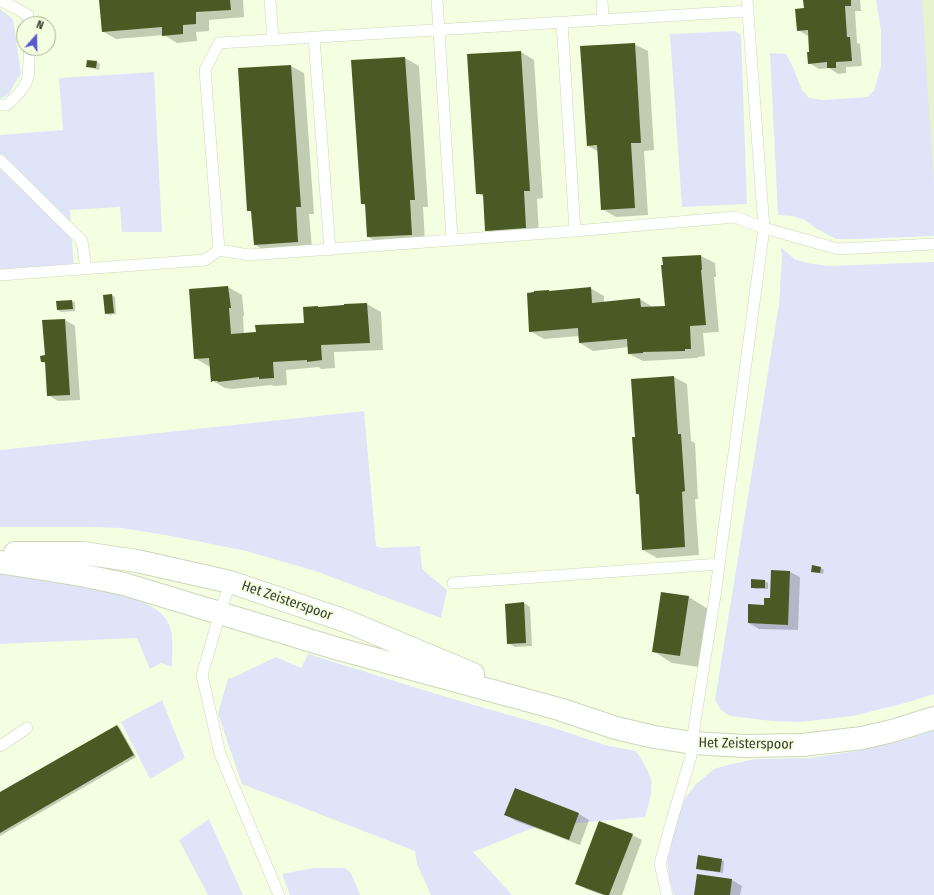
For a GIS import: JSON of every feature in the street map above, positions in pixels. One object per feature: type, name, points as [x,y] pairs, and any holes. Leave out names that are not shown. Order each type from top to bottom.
[{"type":"street","name":"Het Zeisterspoor","points":[[0,553],[83,553],[137,561],[230,582],[346,621],[559,709]]},
{"type":"street","name":"Het Zeisterspoor","points":[[0,562],[81,575],[124,584],[335,648],[559,709],[616,728],[654,737],[693,743],[745,746],[802,745],[862,738],[892,731],[934,718]]},
{"type":"lane","points":[[0,0],[28,16]]},
{"type":"lane","points":[[270,0],[272,39]]},
{"type":"lane","points":[[437,0],[452,240]]},
{"type":"lane","points":[[602,0],[603,20]]},
{"type":"lane","points":[[667,895],[660,864],[691,756],[720,564],[764,228],[747,0]]},
{"type":"lane","points":[[219,250],[205,70],[219,43],[748,11]]},
{"type":"lane","points":[[562,22],[575,231]]},
{"type":"lane","points":[[314,38],[330,250]]},
{"type":"lane","points":[[0,106],[7,105],[22,90],[29,76],[29,56]]},
{"type":"lane","points":[[0,160],[82,241],[86,268]]},
{"type":"lane","points":[[0,274],[206,260],[219,250],[249,255],[330,250],[735,217],[764,228],[838,249],[934,244]]},
{"type":"lane","points":[[453,582],[720,564]]},
{"type":"lane","points":[[230,582],[202,675],[220,754],[279,895]]},
{"type":"lane","points":[[0,746],[27,728]]},
{"type":"shaded area","points":[[876,0],[922,0],[934,186],[934,236],[836,239],[817,229],[805,220],[792,216],[778,215],[770,53],[786,54],[802,90],[809,98],[823,100],[867,97],[874,91],[881,66],[881,31]]},
{"type":"shaded area","points":[[917,0],[934,0],[934,231]]},
{"type":"shaded area","points":[[0,9],[13,19],[16,39],[16,56],[18,56],[21,73],[8,95],[0,99]]},
{"type":"shaded area","points":[[735,31],[741,35],[747,204],[682,207],[670,34]]},
{"type":"shaded area","points":[[154,72],[162,232],[122,232],[120,207],[70,210],[74,270],[0,274],[0,135],[63,130],[59,78]]},
{"type":"shaded area","points":[[781,247],[794,259],[807,263],[830,266],[934,262],[934,694],[853,716],[800,722],[772,721],[730,716],[721,710],[715,700],[779,304],[782,257]]},
{"type":"shaded area","points":[[364,411],[376,546],[380,548],[420,546],[422,569],[447,590],[441,618],[315,571],[246,551],[122,528],[0,527],[0,450]]},
{"type":"shaded area","points":[[0,573],[89,586],[137,599],[155,608],[166,619],[171,630],[172,667],[161,663],[150,669],[137,638],[0,644]]},
{"type":"shaded area","points":[[308,654],[443,696],[554,728],[605,745],[636,751],[647,769],[651,780],[651,794],[645,817],[535,827],[473,852],[512,895],[431,895],[417,864],[415,851],[242,784],[218,714],[228,678],[232,678],[276,657],[301,668]]},
{"type":"shaded area","points":[[162,700],[185,758],[150,779],[121,722]]},
{"type":"shaded area","points":[[934,729],[934,895],[674,895],[669,878],[666,847],[682,803],[695,785],[714,769],[755,759],[809,758],[857,751],[908,739]]},
{"type":"shaded area","points":[[209,819],[243,895],[208,895],[179,840]]},
{"type":"shaded area","points":[[313,868],[345,868],[351,873],[360,895],[290,895],[282,874]]},
{"type":"building","points":[[99,0],[230,0],[231,10],[196,12],[196,24],[183,25],[183,34],[162,36],[162,27],[102,32]]},
{"type":"building","points":[[803,0],[851,0],[851,6],[845,6],[847,37],[850,37],[852,61],[836,62],[836,68],[827,68],[827,62],[808,64],[808,30],[797,31],[795,9],[804,8]]},
{"type":"building","points":[[635,43],[641,143],[631,143],[635,208],[601,210],[597,145],[587,146],[580,46]]},
{"type":"building","points":[[521,51],[530,191],[524,191],[526,228],[485,231],[483,194],[476,194],[467,54]]},
{"type":"building","points":[[405,57],[415,200],[410,200],[412,235],[367,237],[365,204],[361,204],[351,60]]},
{"type":"building","points":[[87,60],[97,61],[96,68],[86,67]]},
{"type":"building","points":[[291,65],[301,207],[296,207],[298,242],[254,245],[251,211],[247,211],[238,68]]},
{"type":"building","points":[[701,255],[706,325],[690,326],[691,349],[685,349],[685,351],[643,352],[628,354],[627,339],[579,343],[578,328],[529,332],[527,293],[534,291],[591,287],[592,303],[640,298],[641,307],[665,306],[661,265],[663,265],[662,257]]},
{"type":"building","points":[[228,286],[231,308],[229,308],[231,334],[256,332],[255,325],[304,323],[303,307],[367,303],[370,343],[321,345],[322,360],[307,362],[307,360],[273,362],[274,378],[259,379],[259,377],[211,382],[209,358],[194,359],[189,289]]},
{"type":"building","points":[[112,294],[114,313],[105,314],[103,295]]},
{"type":"building","points":[[72,300],[73,309],[57,310],[56,301]]},
{"type":"building","points":[[65,319],[70,395],[47,396],[45,362],[41,362],[40,356],[45,355],[42,320]]},
{"type":"building","points":[[674,376],[678,434],[681,434],[685,491],[682,492],[685,547],[642,550],[639,494],[636,494],[632,437],[635,437],[631,379]]},
{"type":"building","points":[[812,565],[821,567],[820,573],[811,572]]},
{"type":"building","points":[[771,570],[790,571],[788,625],[748,623],[748,604],[764,605],[764,598],[770,598]]},
{"type":"building","points":[[751,579],[765,580],[765,588],[751,588]]},
{"type":"building","points":[[661,592],[689,596],[680,656],[652,652]]},
{"type":"building","points":[[524,602],[526,643],[507,644],[505,604]]},
{"type":"building","points":[[117,725],[134,755],[0,833],[0,792]]},
{"type":"building","points":[[515,788],[579,813],[569,840],[504,815]]},
{"type":"building","points":[[599,821],[633,834],[609,895],[605,895],[575,884]]},
{"type":"building","points":[[698,855],[722,859],[720,872],[696,869]]},
{"type":"building","points":[[697,874],[732,879],[730,895],[694,895]]}]
